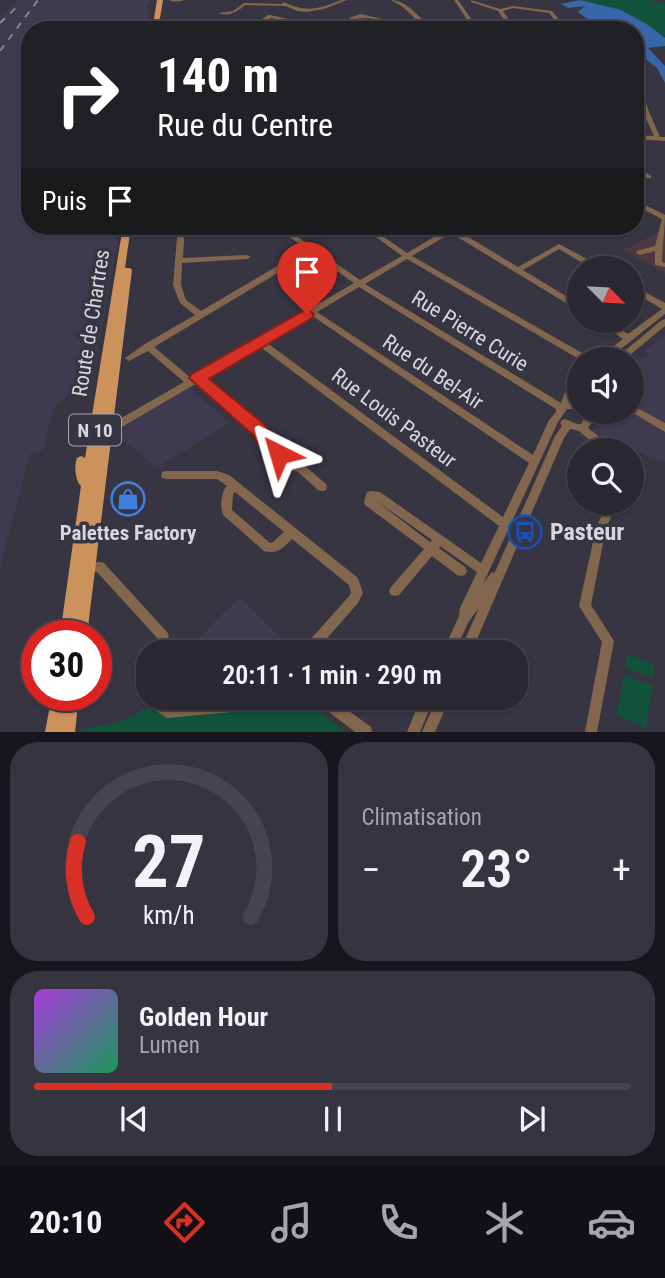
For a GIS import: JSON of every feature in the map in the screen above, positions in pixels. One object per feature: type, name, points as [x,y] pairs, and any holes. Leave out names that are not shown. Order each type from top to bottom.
[{"type":"main road","points":[[160,21],[162,0]]},
{"type":"main road","points":[[160,13],[161,21]]},
{"type":"main road","name":"Route de Chartres","points":[[69,620],[126,235]]},
{"type":"main road","name":"Route de Chartres","points":[[82,620],[133,235]]},
{"type":"main road","points":[[95,379],[102,355],[108,346]]},
{"type":"main road","points":[[81,461],[84,475],[81,496],[85,505]]},
{"type":"main road","points":[[53,732],[56,711]]},
{"type":"main road","points":[[67,732],[70,711]]},
{"type":"street","points":[[171,0],[182,0]]},
{"type":"street","points":[[221,13],[234,12],[240,1],[285,3],[313,11],[345,0]]},
{"type":"street","points":[[393,0],[410,8],[418,21]]},
{"type":"street","points":[[456,0],[471,21]]},
{"type":"street","points":[[473,1],[500,10],[513,7],[550,12],[558,21]]},
{"type":"street","points":[[500,10],[508,21]]},
{"type":"street","points":[[347,21],[356,15],[388,21]]},
{"type":"street","points":[[262,21],[270,16],[293,21]]},
{"type":"street","points":[[644,107],[661,139]]},
{"type":"street","points":[[644,173],[649,177]]},
{"type":"street","points":[[644,206],[664,221],[658,248],[662,264],[659,270],[665,272]]},
{"type":"street","points":[[180,235],[177,285],[183,302],[200,315]]},
{"type":"street","name":"Rue Pierre Curie","points":[[290,235],[360,284],[567,405]]},
{"type":"street","points":[[377,235],[407,256],[567,348]]},
{"type":"street","points":[[107,431],[360,284],[438,235]]},
{"type":"street","points":[[460,235],[567,301]]},
{"type":"street","points":[[518,270],[559,246],[576,256]]},
{"type":"street","points":[[640,253],[658,248]]},
{"type":"street","points":[[129,358],[310,250]]},
{"type":"street","points":[[179,261],[247,257]]},
{"type":"street","points":[[616,347],[665,308],[644,295]]},
{"type":"street","name":"Rue du Bel-Air","points":[[312,312],[535,462]]},
{"type":"street","points":[[634,347],[665,322]]},
{"type":"street","points":[[620,333],[628,338]]},
{"type":"street","name":"Rue Louis Pasteur","points":[[260,342],[506,525]]},
{"type":"street","points":[[148,346],[258,429],[266,442],[292,467],[301,469],[323,487]]},
{"type":"street","points":[[454,640],[554,420],[567,408]]},
{"type":"street","points":[[110,411],[122,416],[138,413]]},
{"type":"street","points":[[644,415],[665,428]]},
{"type":"street","points":[[581,428],[586,424]]},
{"type":"street","points":[[470,640],[560,436],[568,425],[581,428],[594,438]]},
{"type":"street","points":[[166,475],[217,475],[354,582],[357,588],[354,599],[318,640]]},
{"type":"street","points":[[234,486],[228,492],[227,512],[268,548],[276,547],[292,532]]},
{"type":"street","points":[[461,572],[435,544],[376,495],[371,495],[369,502],[435,544],[484,571]]},
{"type":"street","points":[[592,732],[608,641],[585,606],[601,528],[607,515]]},
{"type":"street","points":[[395,591],[435,544]]},
{"type":"street","points":[[89,567],[100,567],[163,636]]},
{"type":"street","points":[[465,617],[500,570]]},
{"type":"street","points":[[164,710],[189,710]]},
{"type":"street","points":[[336,710],[366,732]]},
{"type":"street","points":[[413,732],[423,710]]},
{"type":"street","points":[[428,732],[438,710]]},
{"type":"shaded area","points":[[19,0],[151,0],[147,6],[150,21],[21,21],[21,235],[118,235],[97,356],[81,384],[53,409],[44,449],[30,454],[0,568],[0,17]]},
{"type":"shaded area","points":[[665,229],[665,273],[644,261],[644,256],[635,256],[624,250]]},
{"type":"shaded area","points":[[665,335],[665,462],[644,454],[644,438],[582,438],[576,434],[591,432],[598,424],[644,424],[644,359],[649,355],[644,351]]},
{"type":"shaded area","points":[[188,387],[230,422],[157,468],[120,438],[125,424]]},
{"type":"shaded area","points":[[240,597],[278,635],[273,640],[199,640]]},
{"type":"green space","points":[[580,0],[649,0],[665,4],[665,38],[644,21],[621,10]]},
{"type":"green space","points":[[627,654],[654,664],[653,678],[626,668]]},
{"type":"green space","points":[[624,674],[652,686],[646,728],[617,715]]},
{"type":"green space","points":[[144,710],[317,710],[343,730],[82,732],[82,729],[120,722]]},
{"type":"water","points":[[580,0],[621,10],[641,21],[590,21],[578,12],[585,6],[568,8],[561,4]]},
{"type":"water","points":[[644,23],[665,38],[665,46],[648,48],[665,66],[665,83],[657,68],[644,57]]},
{"type":"railway","points":[[22,21],[38,0]]},
{"type":"railway","points":[[0,23],[18,6]]},
{"type":"railway","points":[[0,51],[21,23]]},
{"type":"place","name":"Palettes Factory","points":[[128,499]]},
{"type":"place","name":"Pasteur","points":[[525,532]]},
{"type":"route","points":[[279,454],[266,442],[258,429],[197,378],[307,314]]}]
